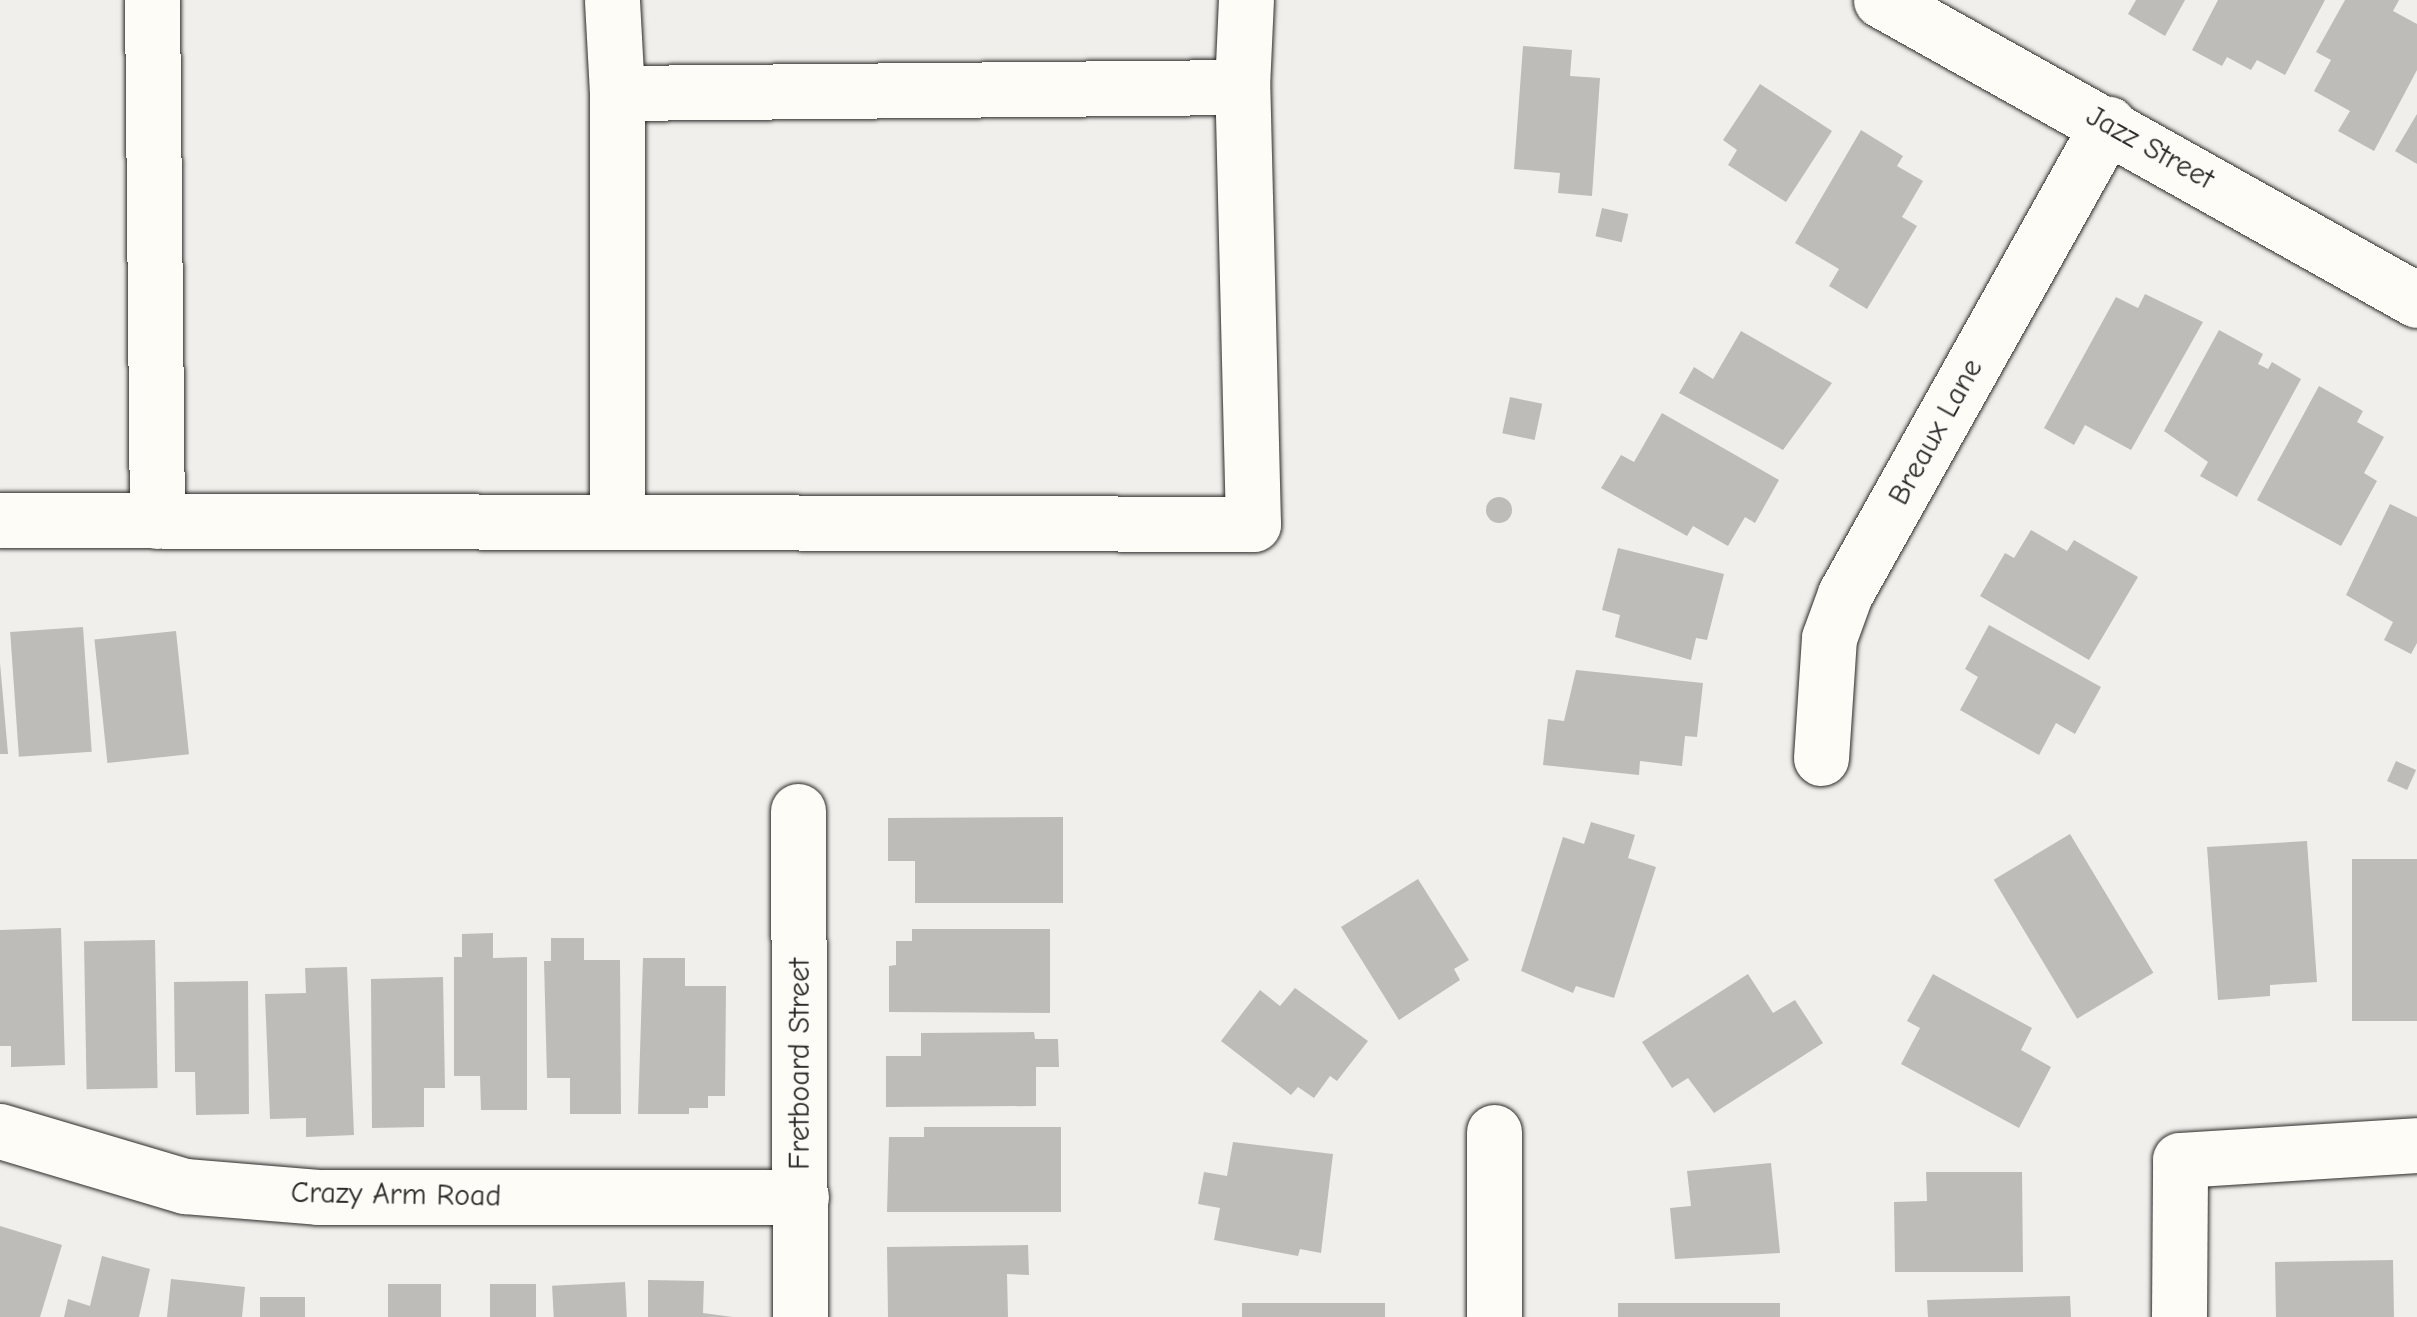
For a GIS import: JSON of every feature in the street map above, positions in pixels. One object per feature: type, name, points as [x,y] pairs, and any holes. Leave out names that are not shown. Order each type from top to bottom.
[{"type":"street","points":[[152,0],[157,521]]},
{"type":"street","points":[[612,0],[617,93],[617,522]]},
{"type":"street","points":[[0,520],[1253,524],[1242,87],[1246,0]]},
{"type":"street","name":"Jazz Street","points":[[1881,0],[2417,300]]},
{"type":"street","points":[[617,93],[1242,87]]},
{"type":"street","name":"Breaux Lane","points":[[1820,758],[1829,638],[1845,594],[2108,124]]},
{"type":"street","name":"Fretboard Street","points":[[798,811],[800,1317]]},
{"type":"street","name":"Crazy Arm Road","points":[[0,1131],[185,1186],[298,1196],[801,1196]]},
{"type":"street","points":[[1494,1132],[1494,1317]]},
{"type":"street","points":[[2179,1317],[2180,1160],[2417,1144]]},
{"type":"building","points":[[2136,0],[2185,0],[2165,36],[2128,14]]},
{"type":"building","points":[[2218,0],[2325,0],[2285,75],[2257,60],[2251,70],[2227,57],[2222,66],[2192,50]]},
{"type":"building","points":[[2345,0],[2399,0],[2393,11],[2417,24],[2417,70],[2374,151],[2338,131],[2350,111],[2314,91],[2331,60],[2316,52]]},
{"type":"building","points":[[1523,46],[1572,50],[1570,76],[1600,78],[1592,196],[1558,193],[1560,173],[1514,169]]},
{"type":"building","points":[[1760,84],[1832,131],[1786,202],[1728,165],[1737,150],[1723,140]]},
{"type":"building","points":[[2417,114],[2417,164],[2395,151]]},
{"type":"building","points":[[1861,130],[1903,156],[1897,166],[1923,181],[1902,217],[1917,226],[1867,309],[1829,286],[1839,269],[1795,243]]},
{"type":"building","points":[[1602,208],[1628,214],[1622,242],[1595,236]]},
{"type":"building","points":[[2145,294],[2203,322],[2131,450],[2085,425],[2074,445],[2044,428],[2116,297],[2138,308]]},
{"type":"building","points":[[2219,330],[2263,354],[2258,364],[2268,369],[2272,362],[2301,379],[2237,497],[2200,476],[2208,462],[2164,431]]},
{"type":"building","points":[[1741,331],[1832,383],[1783,450],[1679,393],[1694,367],[1713,379]]},
{"type":"building","points":[[2319,386],[2363,411],[2357,422],[2384,437],[2364,473],[2377,481],[2341,546],[2257,500]]},
{"type":"building","points":[[1510,397],[1542,404],[1535,440],[1502,433]]},
{"type":"building","points":[[1662,413],[1779,480],[1755,523],[1745,517],[1728,546],[1693,526],[1687,536],[1601,488],[1621,455],[1634,462]]},
{"type":"building","points":[[1499,497],[1508,501],[1512,510],[1508,519],[1499,523],[1490,519],[1486,510],[1490,501]]},
{"type":"building","points":[[2390,504],[2417,517],[2417,643],[2411,654],[2384,640],[2393,622],[2346,595]]},
{"type":"building","points":[[2031,530],[2067,551],[2074,540],[2138,577],[2089,660],[1980,596],[2005,553],[2014,558]]},
{"type":"building","points":[[1618,548],[1724,574],[1707,640],[1696,638],[1691,660],[1615,637],[1620,615],[1602,610]]},
{"type":"building","points":[[1989,625],[2101,687],[2075,734],[2056,723],[2039,755],[1960,710],[1978,677],[1965,669]]},
{"type":"building","points":[[83,627],[92,752],[19,757],[10,632]]},
{"type":"building","points":[[176,631],[189,754],[107,763],[94,640]]},
{"type":"building","points":[[0,663],[8,754],[0,754]]},
{"type":"building","points":[[1576,670],[1703,683],[1697,737],[1685,736],[1682,766],[1640,761],[1639,775],[1543,765],[1548,719],[1564,721]]},
{"type":"building","points":[[2396,761],[2416,770],[2407,790],[2387,781]]},
{"type":"building","points":[[1063,817],[1063,903],[915,903],[915,861],[888,861],[888,818]]},
{"type":"building","points":[[1591,822],[1635,835],[1628,858],[1656,867],[1614,998],[1576,986],[1573,993],[1521,971],[1563,837],[1584,844]]},
{"type":"building","points":[[2070,834],[2153,973],[2077,1019],[1994,880]]},
{"type":"building","points":[[2307,841],[2317,982],[2270,985],[2270,996],[2218,1000],[2207,847]]},
{"type":"building","points":[[2352,859],[2417,859],[2417,1021],[2352,1021]]},
{"type":"building","points":[[1418,879],[1469,960],[1454,969],[1460,980],[1399,1020],[1341,927]]},
{"type":"building","points":[[61,928],[65,1065],[11,1067],[11,1046],[0,1046],[0,930]]},
{"type":"building","points":[[912,929],[1050,929],[1050,1013],[889,1012],[889,966],[896,965],[896,941],[912,941]]},
{"type":"building","points":[[493,933],[493,958],[527,957],[527,1110],[481,1110],[480,1076],[454,1076],[454,957],[462,957],[462,934]]},
{"type":"building","points":[[551,938],[584,938],[584,960],[620,960],[621,1114],[570,1114],[570,1078],[547,1078],[544,961],[551,961]]},
{"type":"building","points":[[155,940],[158,1088],[87,1089],[84,941]]},
{"type":"building","points":[[643,958],[685,958],[685,986],[726,986],[725,1096],[708,1096],[708,1108],[689,1108],[689,1114],[638,1114]]},
{"type":"building","points":[[347,967],[354,1135],[306,1137],[306,1118],[270,1119],[265,994],[306,993],[305,968]]},
{"type":"building","points":[[1748,974],[1773,1013],[1795,1000],[1823,1043],[1714,1113],[1688,1078],[1672,1088],[1642,1042]]},
{"type":"building","points":[[1933,974],[2032,1028],[2021,1050],[2051,1067],[2019,1128],[1901,1064],[1920,1028],[1907,1021]]},
{"type":"building","points":[[443,977],[445,1088],[424,1088],[424,1127],[372,1128],[371,979]]},
{"type":"building","points":[[248,981],[249,1114],[196,1115],[195,1072],[175,1072],[174,982]]},
{"type":"building","points":[[1295,988],[1368,1041],[1337,1081],[1330,1076],[1314,1098],[1298,1087],[1291,1095],[1221,1041],[1260,990],[1280,1006]]},
{"type":"building","points":[[1034,1032],[1035,1039],[1058,1039],[1059,1067],[1036,1067],[1036,1106],[886,1107],[886,1056],[921,1056],[921,1033]]},
{"type":"building","points":[[924,1127],[1061,1127],[1061,1212],[887,1212],[889,1137],[924,1137]]},
{"type":"building","points":[[1233,1142],[1333,1154],[1321,1253],[1300,1249],[1298,1256],[1214,1240],[1220,1208],[1198,1204],[1204,1172],[1227,1176]]},
{"type":"building","points":[[1771,1163],[1780,1253],[1675,1259],[1670,1208],[1691,1206],[1687,1171]]},
{"type":"building","points":[[1926,1172],[2022,1172],[2023,1272],[1895,1272],[1894,1202],[1927,1201]]},
{"type":"building","points":[[0,1226],[62,1245],[40,1317],[0,1317]]},
{"type":"building","points":[[1028,1245],[1029,1275],[1007,1274],[1008,1317],[888,1317],[887,1247]]},
{"type":"building","points":[[102,1256],[150,1269],[139,1317],[64,1317],[68,1299],[90,1306]]},
{"type":"building","points":[[2393,1260],[2394,1317],[2276,1317],[2275,1262]]},
{"type":"building","points":[[171,1279],[245,1287],[242,1317],[167,1317]]},
{"type":"building","points":[[648,1280],[704,1281],[703,1313],[733,1317],[648,1317]]},
{"type":"building","points":[[625,1282],[627,1317],[554,1317],[552,1286]]},
{"type":"building","points":[[388,1284],[441,1284],[441,1317],[388,1317]]},
{"type":"building","points":[[490,1284],[536,1284],[536,1317],[490,1317]]},
{"type":"building","points":[[2070,1296],[2071,1317],[1928,1317],[1927,1300]]},
{"type":"building","points":[[260,1297],[305,1297],[305,1317],[260,1317]]},
{"type":"building","points":[[1242,1303],[1385,1303],[1385,1317],[1242,1317]]},
{"type":"building","points":[[1618,1303],[1780,1303],[1780,1317],[1618,1317]]}]
